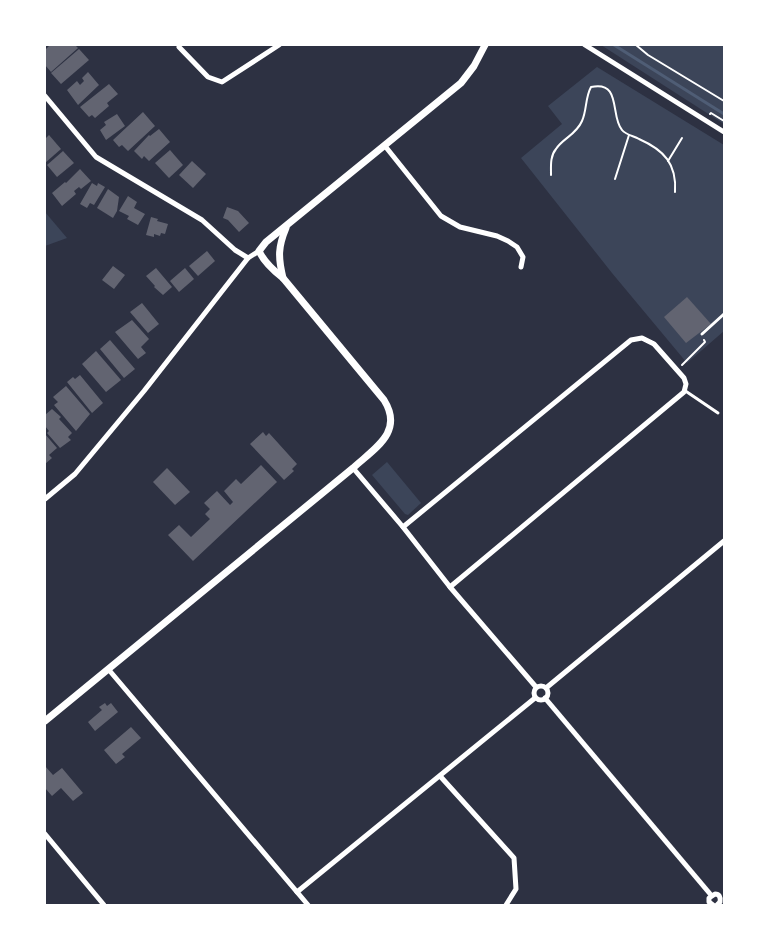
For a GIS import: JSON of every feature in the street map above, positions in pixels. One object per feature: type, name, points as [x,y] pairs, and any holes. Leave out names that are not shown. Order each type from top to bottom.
[{"type":"street","points":[[179,47],[208,77],[222,82],[279,45]]},
{"type":"street","points":[[45,499],[82,466],[144,391],[248,258],[259,251],[262,246],[287,225],[461,83],[474,66],[485,45]]},
{"type":"street","points":[[585,45],[724,132]]},
{"type":"street","points":[[45,96],[96,157],[202,220],[235,250],[248,258]]},
{"type":"street","points":[[385,146],[441,216],[460,228],[497,236],[517,246],[523,258],[522,267]]},
{"type":"street","points":[[283,278],[279,254],[280,242],[287,225]]},
{"type":"street","points":[[45,722],[354,468],[383,441],[389,431],[391,422],[388,407],[283,278],[261,256],[259,251]]},
{"type":"street","points":[[403,527],[631,340],[642,338],[654,344],[684,378],[686,384],[684,391],[450,588]]},
{"type":"street","points":[[354,468],[450,588],[536,687]]},
{"type":"street","points":[[546,688],[723,544]]},
{"type":"street","points":[[109,670],[308,905]]},
{"type":"street","points":[[535,698],[533,693],[536,687],[541,685],[546,688],[548,693],[546,698]]},
{"type":"street","points":[[297,892],[535,698]]},
{"type":"street","points":[[535,698],[540,700],[546,698]]},
{"type":"street","points":[[546,698],[711,895]]},
{"type":"street","points":[[440,776],[514,858],[516,889],[506,905]]},
{"type":"street","points":[[45,834],[104,905]]},
{"type":"street","points":[[722,894],[721,900],[714,905],[709,900],[711,895],[722,894]]},
{"type":"lane","points":[[702,334],[724,314]]},
{"type":"lane","points":[[684,391],[718,413]]},
{"type":"path","points":[[636,45],[648,55],[724,101]]},
{"type":"path","points":[[551,175],[551,161],[556,149],[574,134],[583,120],[587,94],[591,87],[600,85],[609,91],[614,99],[620,129],[652,145],[668,161],[676,179],[675,192]]},
{"type":"path","points":[[615,179],[629,134]]},
{"type":"path","points":[[668,161],[682,138]]},
{"type":"path","points":[[686,362],[705,342]]},
{"type":"shaded area","points":[[601,45],[724,45],[724,124]]},
{"type":"shaded area","points":[[597,67],[724,145],[724,331],[687,363],[612,273],[521,158],[562,124],[548,106]]},
{"type":"shaded area","points":[[45,212],[67,238],[45,246]]},
{"type":"shaded area","points":[[387,462],[421,503],[408,515],[405,514],[372,475]]},
{"type":"building","points":[[50,45],[75,45],[78,48],[51,72],[45,65],[45,50]]},
{"type":"building","points":[[79,49],[89,60],[61,84],[51,73]]},
{"type":"building","points":[[88,72],[99,85],[78,105],[67,90],[77,81],[80,85],[84,81],[82,78]]},
{"type":"building","points":[[109,84],[118,94],[107,103],[109,106],[95,118],[92,115],[89,117],[80,107]]},
{"type":"building","points":[[143,112],[155,126],[128,151],[122,145],[119,147],[113,140]]},
{"type":"building","points":[[117,114],[125,126],[106,140],[100,130],[106,125],[104,122]]},
{"type":"building","points":[[159,129],[170,142],[149,161],[144,156],[142,159],[134,151],[149,135]]},
{"type":"building","points":[[49,135],[61,149],[45,163],[45,139]]},
{"type":"building","points":[[170,150],[183,165],[169,178],[155,163]]},
{"type":"building","points":[[63,151],[74,163],[57,177],[47,165]]},
{"type":"building","points":[[192,161],[206,174],[193,188],[179,175]]},
{"type":"building","points":[[80,169],[91,181],[81,189],[79,187],[74,191],[76,194],[62,206],[52,193],[66,183]]},
{"type":"building","points":[[92,183],[97,186],[98,183],[105,187],[94,205],[90,203],[87,208],[80,204]]},
{"type":"building","points":[[108,189],[119,197],[117,211],[113,218],[97,208]]},
{"type":"building","points":[[128,196],[137,202],[134,208],[145,214],[138,225],[127,219],[129,216],[119,211]]},
{"type":"building","points":[[227,207],[238,211],[249,223],[239,232],[228,220],[223,218]]},
{"type":"building","points":[[151,217],[168,224],[165,234],[161,233],[160,236],[154,234],[154,237],[146,235]]},
{"type":"building","points":[[207,251],[215,261],[198,276],[189,266]]},
{"type":"building","points":[[113,266],[125,275],[114,289],[102,280]]},
{"type":"building","points":[[156,268],[172,287],[163,295],[146,276]]},
{"type":"building","points":[[185,268],[194,279],[179,292],[170,281]]},
{"type":"building","points":[[687,297],[711,324],[686,343],[664,317]]},
{"type":"building","points":[[142,303],[159,324],[148,333],[130,312]]},
{"type":"building","points":[[132,320],[149,339],[141,347],[146,353],[138,359],[115,332]]},
{"type":"building","points":[[110,340],[135,369],[124,378],[100,349]]},
{"type":"building","points":[[96,351],[121,380],[106,392],[82,364]]},
{"type":"building","points":[[80,375],[103,403],[92,413],[67,382],[73,377],[75,379]]},
{"type":"building","points":[[66,386],[90,414],[76,431],[54,405],[58,402],[53,397]]},
{"type":"building","points":[[52,409],[61,417],[59,419],[72,433],[68,437],[71,440],[60,448],[47,433],[49,431],[45,426],[45,415]]},
{"type":"building","points":[[263,432],[266,436],[269,433],[297,464],[292,469],[294,471],[284,480],[250,444]]},
{"type":"building","points":[[45,434],[57,448],[49,455],[52,458],[45,464]]},
{"type":"building","points":[[261,465],[277,482],[193,561],[168,535],[179,525],[191,537],[210,519],[205,514],[210,509],[204,503],[217,491],[230,505],[233,502],[224,491],[236,479],[241,484]]},
{"type":"building","points":[[167,468],[190,492],[175,505],[153,482]]},
{"type":"building","points":[[105,703],[107,706],[111,703],[118,712],[95,731],[88,722],[102,710],[99,707]]},
{"type":"building","points":[[131,727],[141,738],[122,754],[125,757],[116,764],[104,750]]},
{"type":"building","points":[[45,766],[53,775],[62,768],[83,793],[73,801],[61,788],[52,796],[45,788]]},
{"type":"waterway","points":[[614,45],[724,114]]}]
